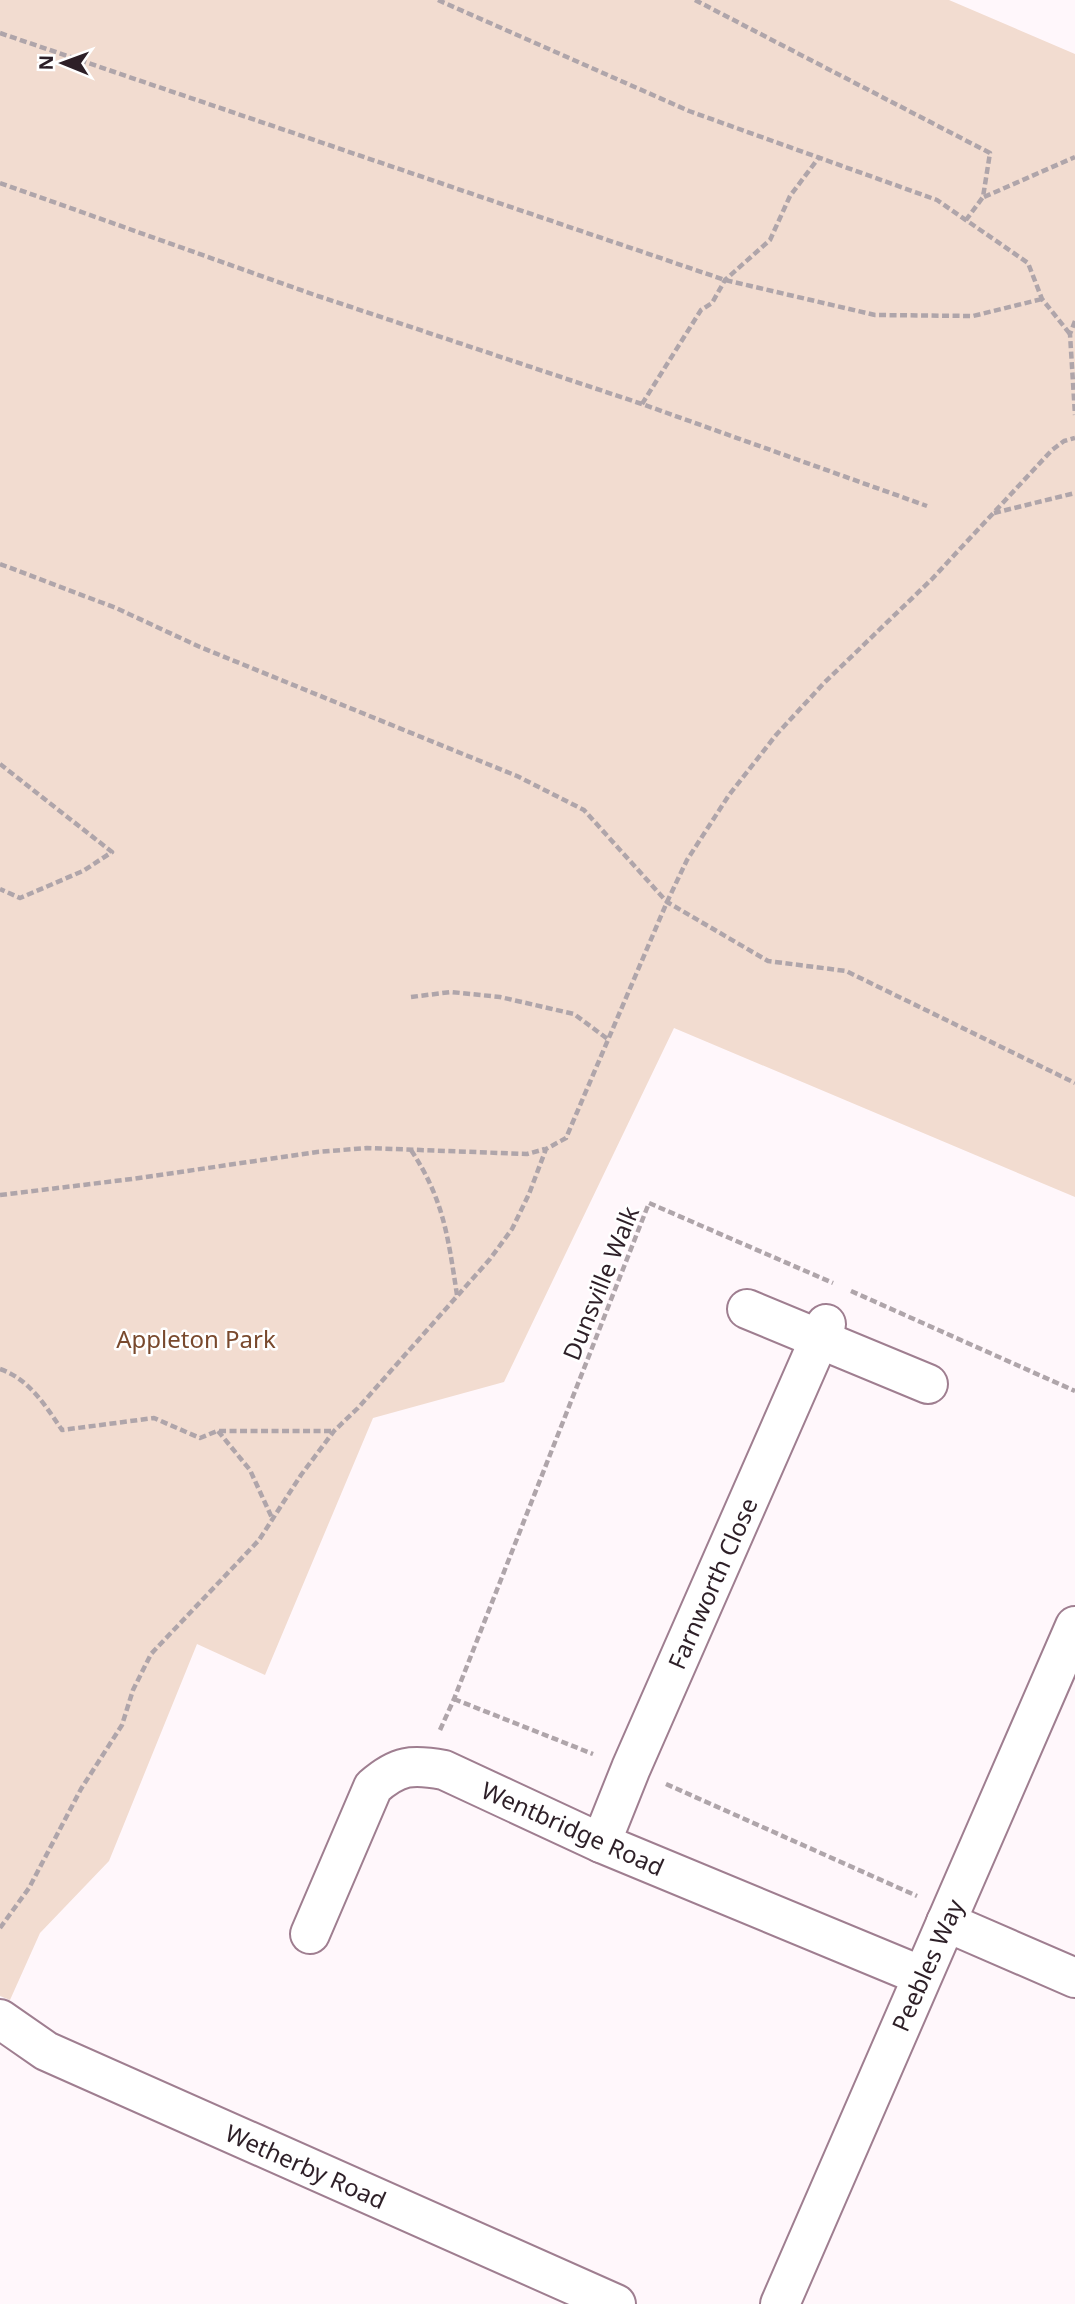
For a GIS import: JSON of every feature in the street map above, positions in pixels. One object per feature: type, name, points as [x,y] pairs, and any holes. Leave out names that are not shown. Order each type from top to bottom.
[{"type":"street","points":[[747,1309],[823,1331],[928,1384]]},
{"type":"street","name":"Farnworth Close","points":[[601,1843],[631,1768],[823,1331]]},
{"type":"street","name":"Peebles Way","points":[[780,2304],[1075,1626]]},
{"type":"street","name":"Wentbridge Road","points":[[310,1934],[373,1787],[387,1774],[405,1766],[423,1766],[444,1770],[601,1843],[922,1976]]},
{"type":"street","points":[[948,1916],[1075,1978]]},
{"type":"street","name":"Wetherby Road","points":[[0,2019],[46,2051],[617,2304]]},
{"type":"path","points":[[439,0],[690,111],[937,200],[1028,263],[1042,299],[1070,334]]},
{"type":"path","points":[[695,0],[990,153],[983,197],[966,220]]},
{"type":"path","points":[[0,33],[725,280],[875,315],[973,316],[1042,299]]},
{"type":"path","points":[[642,404],[701,310],[712,303],[725,280],[770,240],[790,196],[820,156]]},
{"type":"path","points":[[983,197],[1075,157]]},
{"type":"path","points":[[0,183],[312,294],[642,404],[927,506]]},
{"type":"path","points":[[1075,321],[1070,334],[1075,415]]},
{"type":"path","points":[[0,1195],[317,1152],[367,1148],[527,1154],[546,1149],[566,1138],[667,901],[687,860],[729,794],[776,735],[824,683],[932,579],[1052,450],[1064,441],[1075,438]]},
{"type":"path","points":[[994,513],[1075,493]]},
{"type":"path","points":[[0,564],[116,608],[200,647],[517,776],[584,810],[667,901],[768,961],[845,971],[1075,1083]]},
{"type":"path","points":[[0,764],[112,852],[83,871],[20,898],[0,888]]},
{"type":"path","points":[[411,997],[451,992],[500,997],[574,1014],[609,1040]]},
{"type":"path","points":[[0,1928],[29,1888],[80,1789],[122,1725],[133,1690],[151,1654],[235,1568],[259,1540],[301,1475],[334,1432],[377,1388],[490,1259],[512,1229],[530,1194],[546,1149]]},
{"type":"path","points":[[411,1150],[427,1174],[441,1208],[457,1296]]},
{"type":"path","name":"Dunsville Walk","points":[[423,1766],[454,1699],[649,1203],[1075,1391]]},
{"type":"path","points":[[0,1369],[14,1374],[42,1400],[62,1430],[153,1418],[200,1438],[217,1431],[334,1432]]},
{"type":"path","points":[[217,1431],[250,1471],[272,1519]]},
{"type":"path","points":[[454,1699],[631,1768],[948,1916]]},
{"type":"green space","name":"Appleton Park","points":[[0,0],[949,0],[1075,54],[1075,1197],[674,1028],[504,1382],[373,1418],[265,1675],[197,1644],[109,1861],[40,1933],[10,2000],[0,1996]]}]
